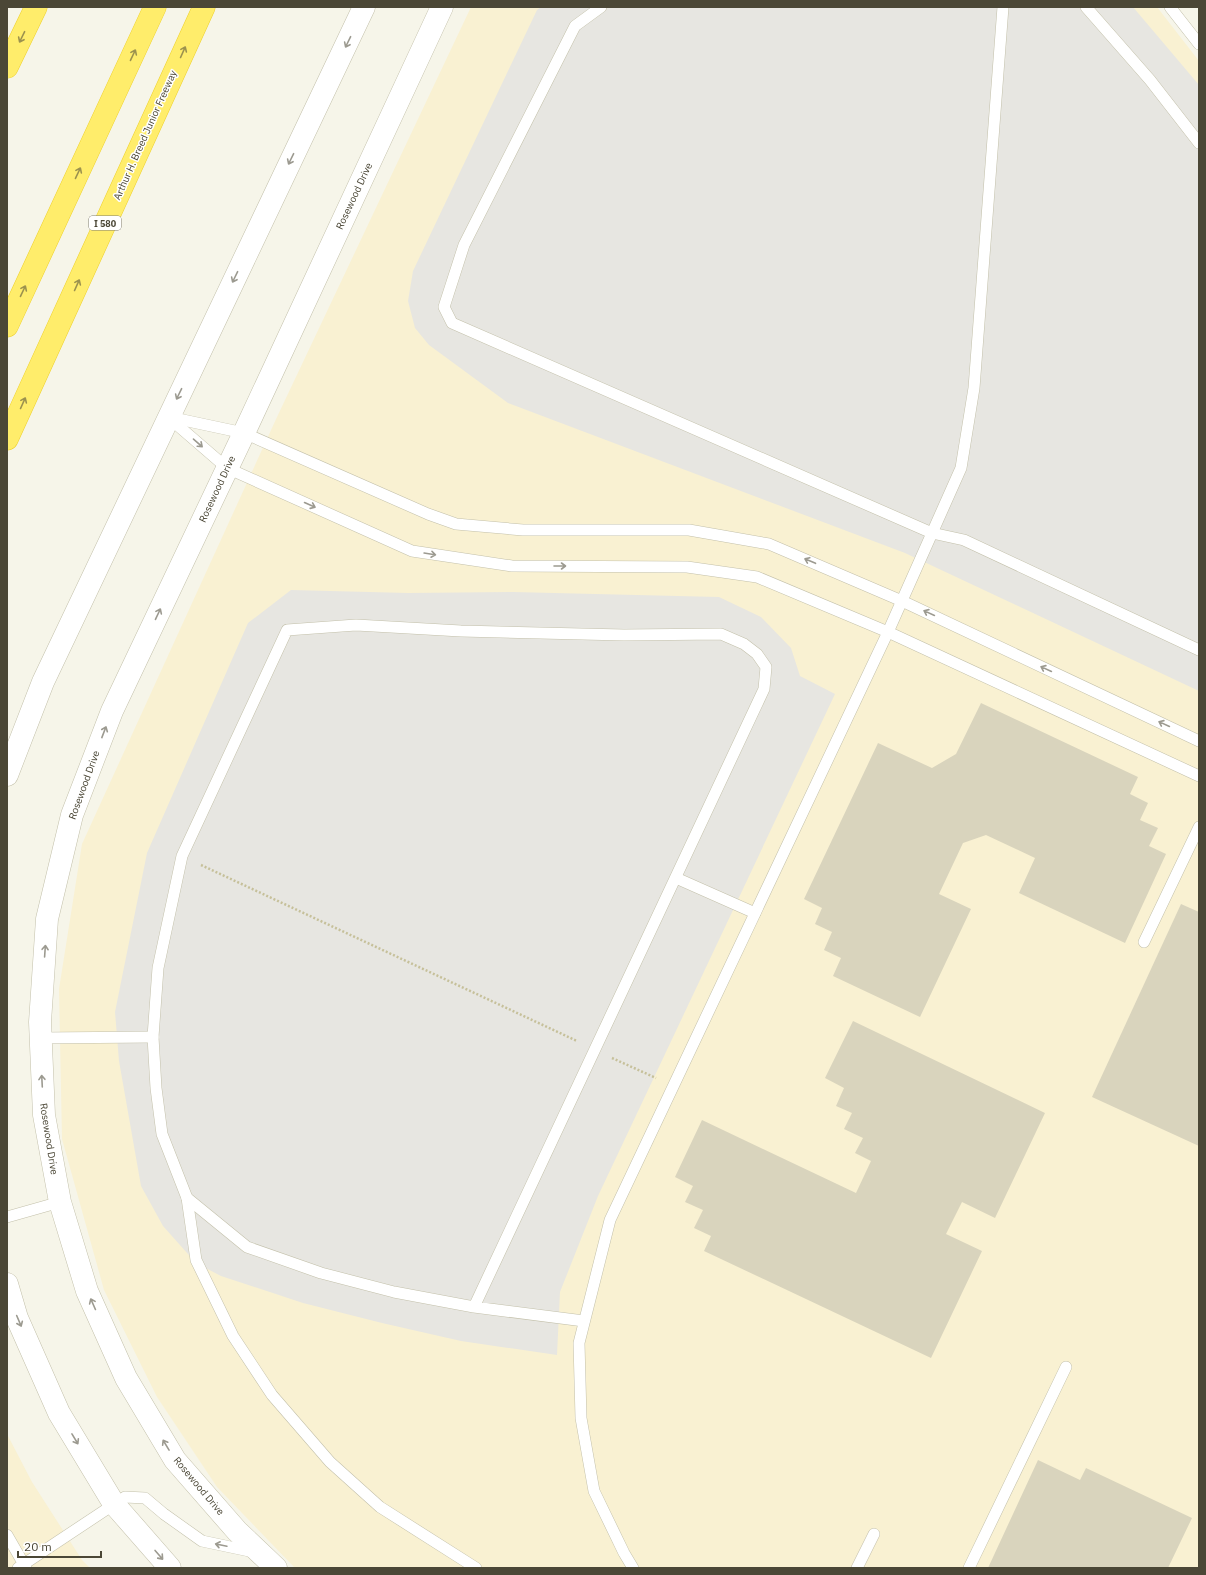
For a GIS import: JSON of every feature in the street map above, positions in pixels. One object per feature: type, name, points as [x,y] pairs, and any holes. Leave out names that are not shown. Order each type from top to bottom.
[{"type":"highway","points":[[7,67],[36,7]]},
{"type":"highway","points":[[7,326],[155,7]]},
{"type":"highway","name":"Arthur H. Breed Junior Freeway","points":[[7,439],[204,7]]},
{"type":"street","points":[[7,775],[43,682],[364,7]]},
{"type":"street","name":"Rosewood Drive","points":[[276,1568],[237,1531],[175,1460],[126,1378],[87,1291],[60,1202],[44,1115],[40,1022],[47,919],[72,815],[112,711],[244,433],[442,7]]},
{"type":"street","points":[[7,1284],[17,1318],[59,1413],[114,1504],[170,1568]]},
{"type":"lane","points":[[602,7],[575,26],[464,245],[444,307],[452,323],[932,533],[964,540],[1199,650]]},
{"type":"lane","points":[[633,1568],[624,1553],[594,1491],[581,1418],[579,1343],[584,1321],[610,1220],[888,632],[960,468],[974,388],[1003,7]]},
{"type":"lane","points":[[1086,7],[1150,80],[1199,143]]},
{"type":"lane","points":[[1170,7],[1199,44]]},
{"type":"lane","points":[[168,417],[244,433],[428,514],[456,524],[522,530],[688,530],[769,544],[902,601],[1199,741]]},
{"type":"lane","points":[[168,417],[227,468],[412,551],[512,566],[687,567],[757,577],[888,632],[1199,776]]},
{"type":"lane","points":[[474,1307],[764,689],[766,667],[757,654],[744,644],[721,634],[624,636],[461,631],[356,625],[287,630],[182,856],[158,968],[153,1037],[156,1088],[162,1134],[187,1198],[196,1260],[233,1336],[272,1395],[330,1462],[380,1507],[476,1568]]},
{"type":"lane","points":[[1144,942],[1199,828]]},
{"type":"lane","points":[[676,878],[755,913]]},
{"type":"lane","points":[[40,1038],[153,1037]]},
{"type":"lane","points":[[187,1198],[247,1247],[320,1273],[394,1292],[474,1307],[584,1321]]},
{"type":"lane","points":[[7,1217],[60,1202]]},
{"type":"lane","points":[[969,1568],[1066,1368]]},
{"type":"lane","points":[[7,1535],[22,1567],[125,1497],[145,1498],[164,1514],[202,1541],[260,1553]]},
{"type":"lane","points":[[857,1568],[874,1534]]},
{"type":"path","points":[[182,856],[673,1086]]},
{"type":"shaded area","points":[[471,7],[1157,7],[1199,61],[1199,1568],[295,1568],[217,1487],[157,1397],[104,1290],[62,1139],[59,989],[82,844],[277,417]]},
{"type":"shaded area","points":[[541,7],[1133,7],[1199,85],[1199,691],[905,553],[508,403],[429,345],[415,328],[408,301],[413,271],[537,10]]},
{"type":"shaded area","points":[[291,590],[408,593],[513,592],[719,597],[761,617],[791,648],[800,676],[835,694],[598,1196],[560,1292],[557,1355],[461,1341],[382,1323],[303,1303],[221,1276],[196,1263],[163,1226],[141,1186],[119,1061],[115,1012],[147,853],[248,623]]},
{"type":"shaded area","points":[[7,1434],[32,1482],[82,1560],[90,1568],[7,1568]]},
{"type":"building","points":[[981,703],[1138,777],[1130,794],[1148,803],[1140,820],[1158,828],[1149,846],[1166,854],[1125,943],[1019,893],[1035,858],[986,835],[963,843],[939,894],[971,909],[920,1017],[833,976],[841,958],[824,950],[832,932],[815,924],[822,908],[804,899],[878,743],[932,768],[956,754]]},
{"type":"building","points":[[1181,904],[1199,912],[1199,1146],[1092,1097]]},
{"type":"building","points":[[853,1021],[1045,1113],[995,1218],[962,1202],[946,1234],[982,1251],[931,1358],[704,1251],[711,1236],[694,1228],[703,1210],[685,1202],[693,1186],[675,1177],[702,1120],[856,1193],[871,1161],[855,1153],[863,1138],[844,1129],[852,1113],[836,1106],[844,1088],[825,1078]]},
{"type":"building","points":[[1038,1460],[1080,1480],[1086,1468],[1192,1518],[1168,1568],[988,1568]]}]
